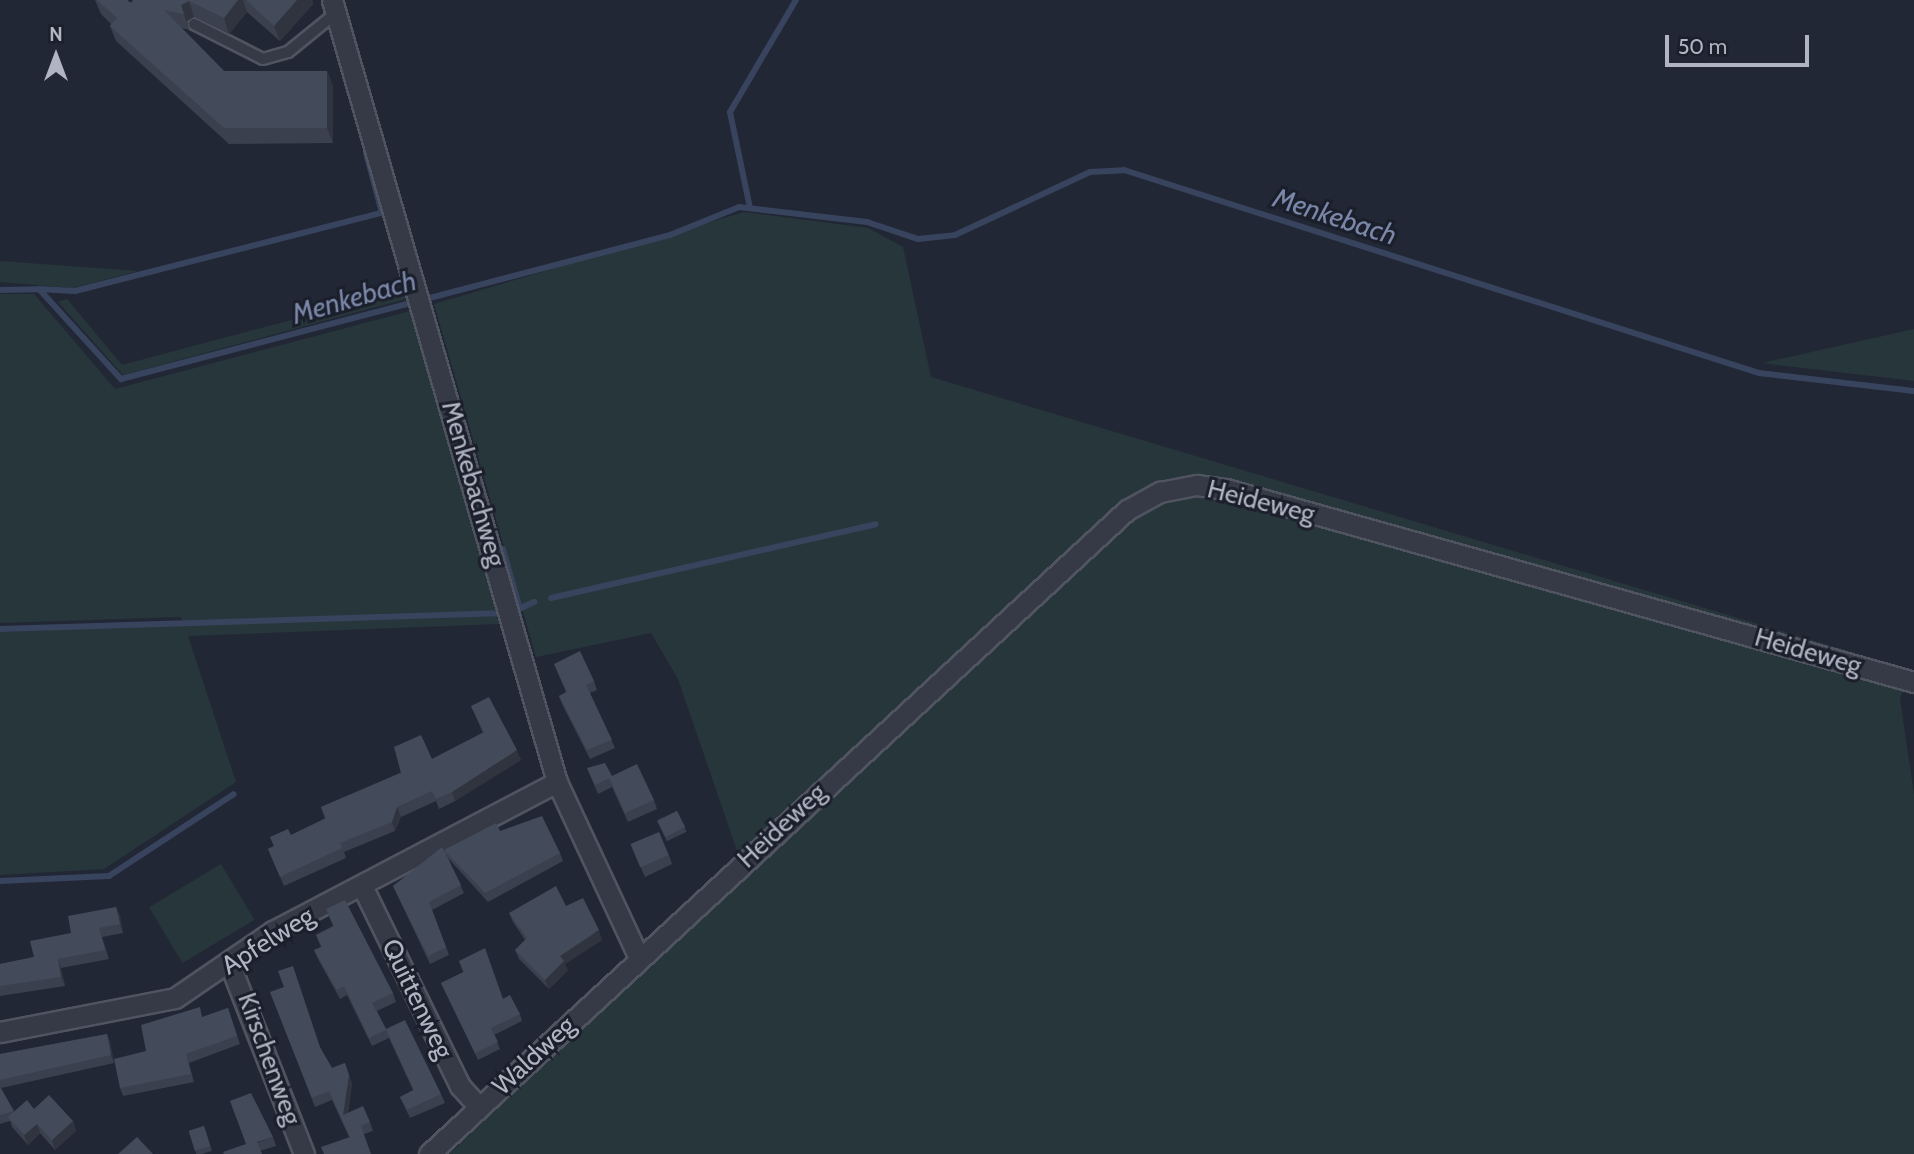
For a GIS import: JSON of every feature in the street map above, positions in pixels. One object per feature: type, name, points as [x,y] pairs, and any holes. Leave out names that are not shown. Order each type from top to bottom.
[{"type":"street","name":"Menkebachweg","points":[[334,7],[426,313],[557,782],[639,957]]},
{"type":"street","name":"Heideweg","points":[[639,957],[1127,510],[1160,492],[1197,485],[1226,489],[1914,682]]},
{"type":"street","name":"Apfelweg","points":[[0,1032],[175,998],[230,965],[273,932],[557,782]]},
{"type":"street","name":"Quittenweg","points":[[362,886],[460,1086],[479,1107]]},
{"type":"street","name":"Waldweg","points":[[429,1154],[639,957]]},
{"type":"street","name":"Kirschenweg","points":[[230,965],[304,1154]]},
{"type":"lane","points":[[194,24],[263,59],[288,52],[334,7]]},
{"type":"shaded area","points":[[744,212],[868,228],[903,247],[931,377],[1909,669],[1900,699],[1914,794],[1914,1154],[449,1154],[745,874],[678,679],[651,633],[536,657],[434,304]]},
{"type":"shaded area","points":[[0,261],[138,271],[73,288],[0,282]]},
{"type":"shaded area","points":[[404,290],[406,299],[123,375],[58,302],[67,299],[122,365]]},
{"type":"shaded area","points":[[0,294],[34,294],[115,389],[414,310],[499,624],[188,636],[236,782],[104,869],[0,875],[0,632],[184,625],[181,617],[0,623]]},
{"type":"shaded area","points":[[1914,329],[1914,381],[1762,363]]},
{"type":"shaded area","points":[[221,864],[254,920],[182,963],[149,907]]},
{"type":"building","points":[[97,0],[127,0],[131,3],[133,0],[238,0],[224,18],[189,1],[181,5],[184,14],[164,10],[224,71],[327,71],[327,128],[224,128],[110,26],[117,18]]},
{"type":"building","points":[[246,0],[297,0],[274,26]]},
{"type":"building","points":[[580,651],[594,681],[586,685],[612,740],[587,750],[559,696],[567,692],[554,664]]},
{"type":"building","points":[[489,697],[517,750],[452,792],[436,799],[432,791],[397,807],[392,822],[340,843],[342,848],[280,877],[268,849],[274,846],[270,837],[288,829],[291,835],[326,818],[321,807],[401,773],[394,747],[421,735],[432,759],[484,732],[471,706]]},
{"type":"building","points":[[605,763],[612,776],[637,764],[654,800],[625,813],[609,778],[595,785],[587,768]]},
{"type":"building","points":[[677,811],[685,827],[666,837],[657,821]]},
{"type":"building","points":[[542,816],[560,853],[485,893],[444,850],[496,823],[500,831]]},
{"type":"building","points":[[659,832],[669,855],[640,867],[630,844]]},
{"type":"building","points":[[442,847],[461,885],[429,902],[446,947],[428,956],[393,886]]},
{"type":"building","points":[[556,886],[566,906],[583,898],[599,930],[560,956],[564,961],[545,980],[515,950],[527,938],[509,913]]},
{"type":"building","points":[[345,900],[393,993],[372,1003],[386,1029],[405,1020],[441,1094],[407,1110],[400,1097],[414,1090],[386,1030],[369,1038],[344,986],[337,990],[314,950],[322,947],[316,935],[334,926],[326,909]]},
{"type":"building","points":[[116,907],[120,924],[99,928],[105,950],[58,959],[61,977],[0,986],[0,964],[34,957],[30,941],[71,933],[68,916]]},
{"type":"building","points":[[485,948],[503,999],[510,995],[520,1014],[491,1028],[498,1042],[475,1053],[441,983],[464,972],[459,961]]},
{"type":"building","points":[[293,966],[320,1047],[332,1068],[345,1063],[349,1075],[343,1115],[363,1106],[370,1122],[361,1126],[371,1154],[324,1154],[321,1147],[350,1137],[329,1091],[312,1098],[270,992],[284,987],[278,971]]},
{"type":"building","points":[[200,1007],[202,1017],[228,1008],[237,1036],[186,1054],[191,1074],[120,1088],[114,1059],[146,1051],[141,1025]]},
{"type":"building","points":[[107,1034],[111,1055],[0,1080],[0,1054]]},
{"type":"building","points":[[0,1087],[14,1111],[0,1115]]},
{"type":"building","points":[[251,1093],[273,1137],[257,1142],[262,1154],[224,1154],[223,1152],[246,1144],[230,1101]]},
{"type":"building","points":[[49,1095],[73,1121],[52,1140],[37,1124],[24,1135],[8,1117],[27,1100],[34,1109]]},
{"type":"building","points":[[204,1126],[210,1146],[195,1151],[189,1131]]},
{"type":"building","points":[[137,1137],[153,1154],[118,1154]]},
{"type":"waterway","name":"Menkebach","points":[[750,208],[730,112],[796,0]]},
{"type":"waterway","points":[[39,289],[75,291],[382,213],[366,153]]},
{"type":"waterway","name":"Menkebach","points":[[0,290],[39,289],[121,379],[670,235],[739,207],[867,222],[918,239],[955,235],[1090,172],[1124,170],[1759,373],[1914,391]]},
{"type":"waterway","points":[[551,598],[876,524]]},
{"type":"waterway","points":[[503,549],[519,606]]},
{"type":"waterway","points":[[519,609],[534,602]]},
{"type":"waterway","points":[[0,629],[498,613]]},
{"type":"waterway","points":[[0,881],[109,876],[234,794]]}]
